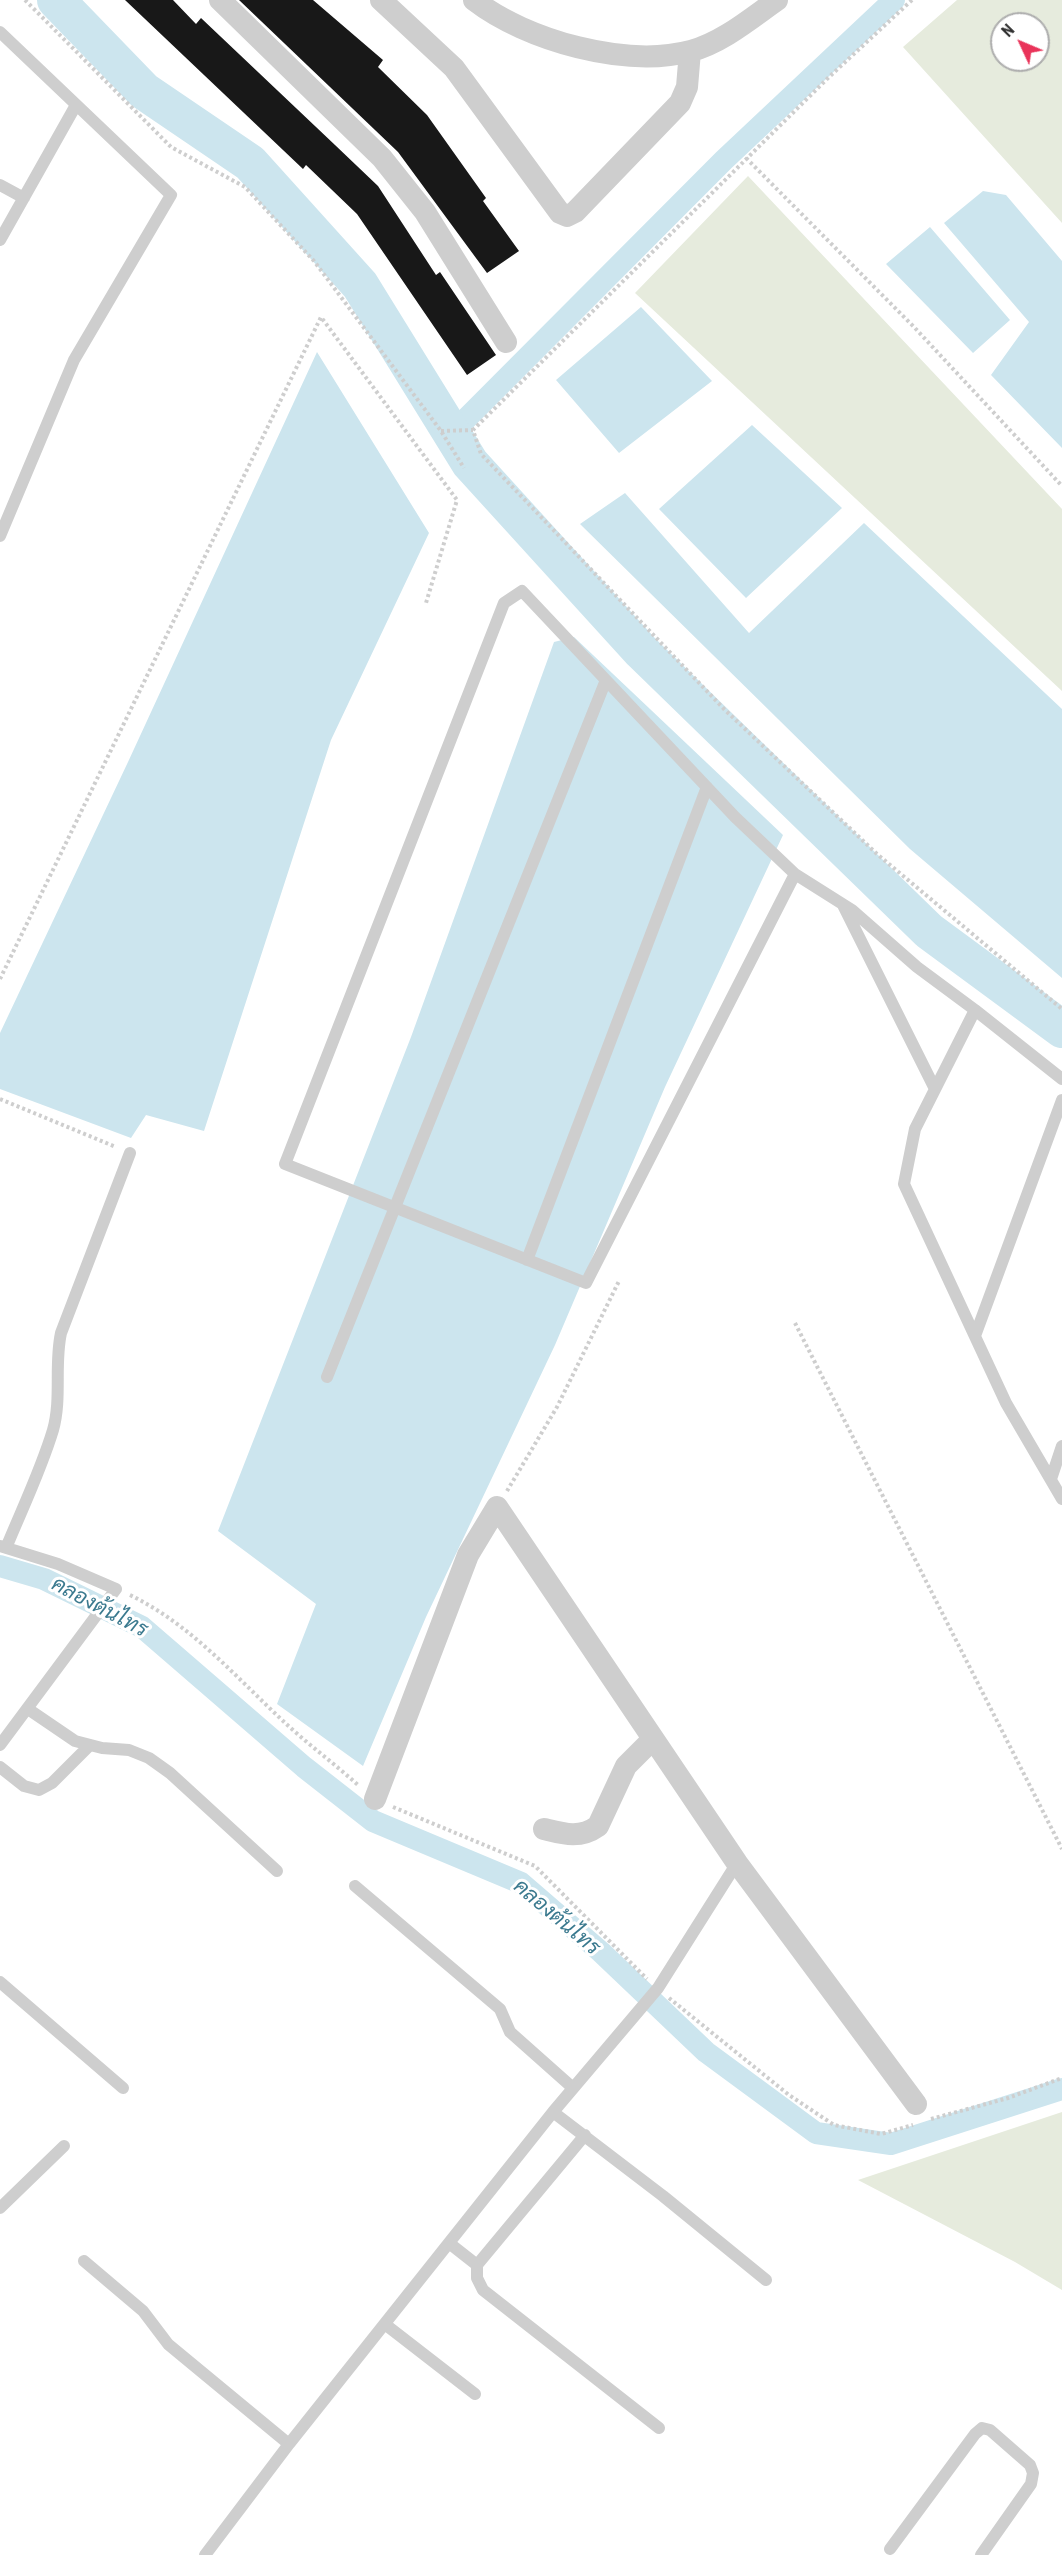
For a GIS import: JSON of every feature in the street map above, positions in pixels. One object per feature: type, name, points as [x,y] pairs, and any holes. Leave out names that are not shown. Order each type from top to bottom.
[{"type":"street","points":[[220,0],[382,158],[425,212],[506,342]]},
{"type":"street","points":[[381,0],[454,68],[560,213],[567,216],[574,212],[680,103],[687,87],[690,51]]},
{"type":"street","points":[[474,0],[531,33],[600,51],[649,56],[690,51],[727,36],[777,0]]},
{"type":"street","points":[[375,1799],[468,1555],[497,1507],[737,1863],[916,2104]]},
{"type":"street","points":[[544,1829],[570,1836],[590,1831],[598,1826],[604,1819],[626,1767],[653,1739]]},
{"type":"lane","points":[[0,32],[171,195],[74,360],[0,536]]},
{"type":"lane","points":[[0,240],[76,105]]},
{"type":"lane","points":[[0,184],[24,198]]},
{"type":"lane","points":[[795,874],[586,1283],[285,1164],[504,603],[522,591],[707,787],[795,874],[843,903],[917,967],[1062,1079]]},
{"type":"lane","points":[[327,1377],[606,680]]},
{"type":"lane","points":[[527,1260],[707,787]]},
{"type":"lane","points":[[843,903],[935,1089]]},
{"type":"lane","points":[[975,1010],[915,1129],[904,1184],[1006,1403],[1062,1499]]},
{"type":"lane","points":[[975,1336],[1062,1100]]},
{"type":"lane","points":[[0,1745],[116,1589],[58,1564],[3,1547],[53,1430],[59,1387],[57,1351],[61,1333],[130,1153]]},
{"type":"lane","points":[[1051,1479],[1062,1446]]},
{"type":"lane","points":[[28,1709],[75,1741],[129,1750],[149,1758],[170,1773],[277,1871]]},
{"type":"lane","points":[[0,1767],[24,1786],[39,1790],[52,1783],[90,1745]]},
{"type":"lane","points":[[205,2555],[289,2444],[386,2325],[553,2112],[639,2007],[656,1990],[737,1863]]},
{"type":"lane","points":[[355,1886],[500,2009],[510,2032],[573,2088]]},
{"type":"lane","points":[[0,1983],[123,2088]]},
{"type":"lane","points":[[553,2112],[766,2280]]},
{"type":"lane","points":[[585,2135],[477,2265],[477,2278],[483,2290],[659,2428]]},
{"type":"lane","points":[[0,2208],[64,2146]]},
{"type":"lane","points":[[449,2243],[477,2265]]},
{"type":"lane","points":[[84,2261],[143,2311],[168,2344],[289,2444]]},
{"type":"lane","points":[[386,2325],[476,2394]]},
{"type":"lane","points":[[890,2549],[975,2434],[982,2428],[990,2430],[1030,2465],[1033,2473],[1031,2484],[981,2555]]},
{"type":"path","points":[[25,0],[171,147],[245,187],[314,261],[441,431],[464,468]]},
{"type":"path","points":[[441,431],[473,430],[746,158],[912,0]]},
{"type":"path","points":[[746,158],[915,327],[1062,486]]},
{"type":"path","points":[[0,979],[321,317],[457,501],[426,603]]},
{"type":"path","points":[[473,430],[481,454],[724,709],[877,854],[1062,1009]]},
{"type":"path","points":[[0,1099],[130,1153]]},
{"type":"path","points":[[497,1507],[557,1407],[619,1281]]},
{"type":"path","points":[[795,1323],[1062,1849]]},
{"type":"path","points":[[116,1589],[153,1606],[213,1653],[284,1722],[375,1799],[535,1866],[656,1990],[789,2095],[834,2125],[881,2134],[1008,2098],[1062,2078]]},
{"type":"shaded area","points":[[957,0],[1062,0],[1062,223],[903,47]]},
{"type":"shaded area","points":[[748,176],[1062,509],[1062,691],[635,293]]},
{"type":"shaded area","points":[[1062,2112],[1062,2290],[1015,2262],[858,2180]]},
{"type":"water","points":[[983,191],[1006,195],[1062,261],[1062,448],[991,375],[1029,322],[944,223]]},
{"type":"water","points":[[930,227],[1010,320],[973,353],[886,264]]},
{"type":"water","points":[[641,307],[712,381],[619,453],[556,380]]},
{"type":"water","points":[[317,352],[429,533],[331,740],[204,1131],[146,1115],[131,1138],[0,1089],[0,1033]]},
{"type":"water","points":[[752,425],[842,508],[746,598],[659,509]]},
{"type":"water","points":[[625,493],[749,633],[864,523],[1062,709],[1062,978],[910,849],[580,524]]},
{"type":"water","points":[[574,637],[783,835],[665,1087],[555,1345],[426,1617],[363,1766],[277,1704],[316,1604],[218,1531],[411,1037],[554,642]]},
{"type":"building","points":[[125,0],[173,0],[196,24],[201,18],[378,186],[436,275],[440,272],[496,355],[467,375],[357,214],[306,165],[303,169]]},
{"type":"building","points":[[239,0],[313,0],[383,60],[378,67],[427,115],[486,198],[483,201],[519,251],[487,273],[398,152]]},
{"type":"waterway","points":[[56,0],[144,91],[250,163],[360,285],[470,463],[641,651],[929,931],[1062,1029]]},
{"type":"waterway","points":[[452,433],[724,160],[894,0]]},
{"type":"waterway","name":"คลองต้นไทร","points":[[0,1566],[44,1579],[142,1627],[304,1767],[373,1821],[521,1883],[601,1952],[706,2052],[816,2133],[891,2144],[1062,2089]]}]
